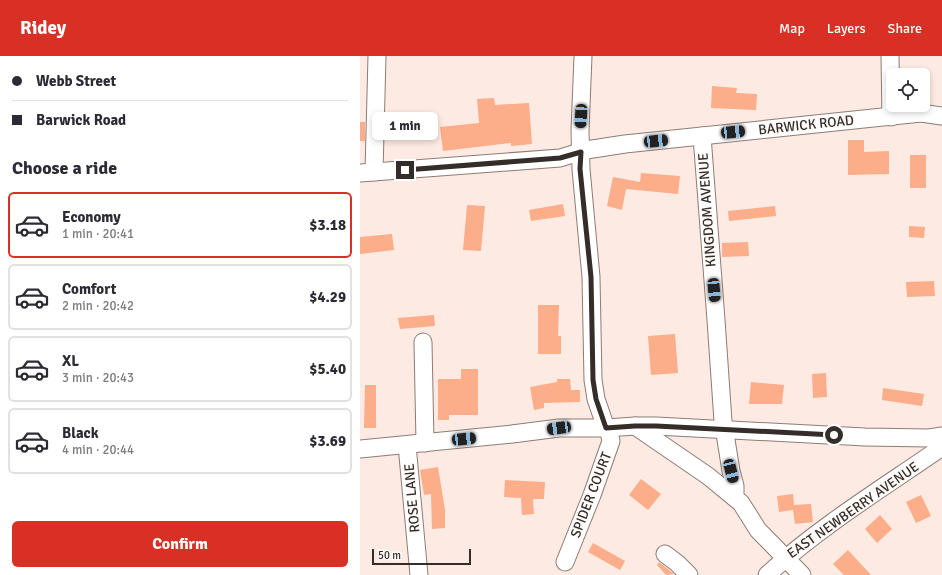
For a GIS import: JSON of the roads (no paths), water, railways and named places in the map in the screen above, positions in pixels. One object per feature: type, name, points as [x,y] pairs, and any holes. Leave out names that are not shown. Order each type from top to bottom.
[{"type":"street","points":[[367,173],[377,56]]},
{"type":"street","name":"SPIDER COURT","points":[[565,562],[592,495],[611,441],[610,432],[606,428],[596,399],[593,380],[591,277],[580,169],[583,56]]},
{"type":"street","points":[[890,56],[891,116]]},
{"type":"street","name":"BARWICK ROAD","points":[[367,173],[560,158],[581,152],[619,145],[891,116],[922,114],[942,116]]},
{"type":"street","name":"KINGDOM AVENUE","points":[[702,136],[724,429],[735,498]]},
{"type":"street","points":[[423,342],[425,443]]},
{"type":"street","points":[[635,426],[708,476],[742,503],[758,530],[802,575]]},
{"type":"street","points":[[360,449],[559,428],[606,428],[635,426],[724,429],[865,437],[929,438],[942,436]]},
{"type":"street","name":"ROSE LANE","points":[[407,445],[419,575]]},
{"type":"street","name":"EAST NEWBERRY AVENUE","points":[[767,575],[785,558],[942,447]]},
{"type":"street","points":[[664,554],[689,575]]}]
